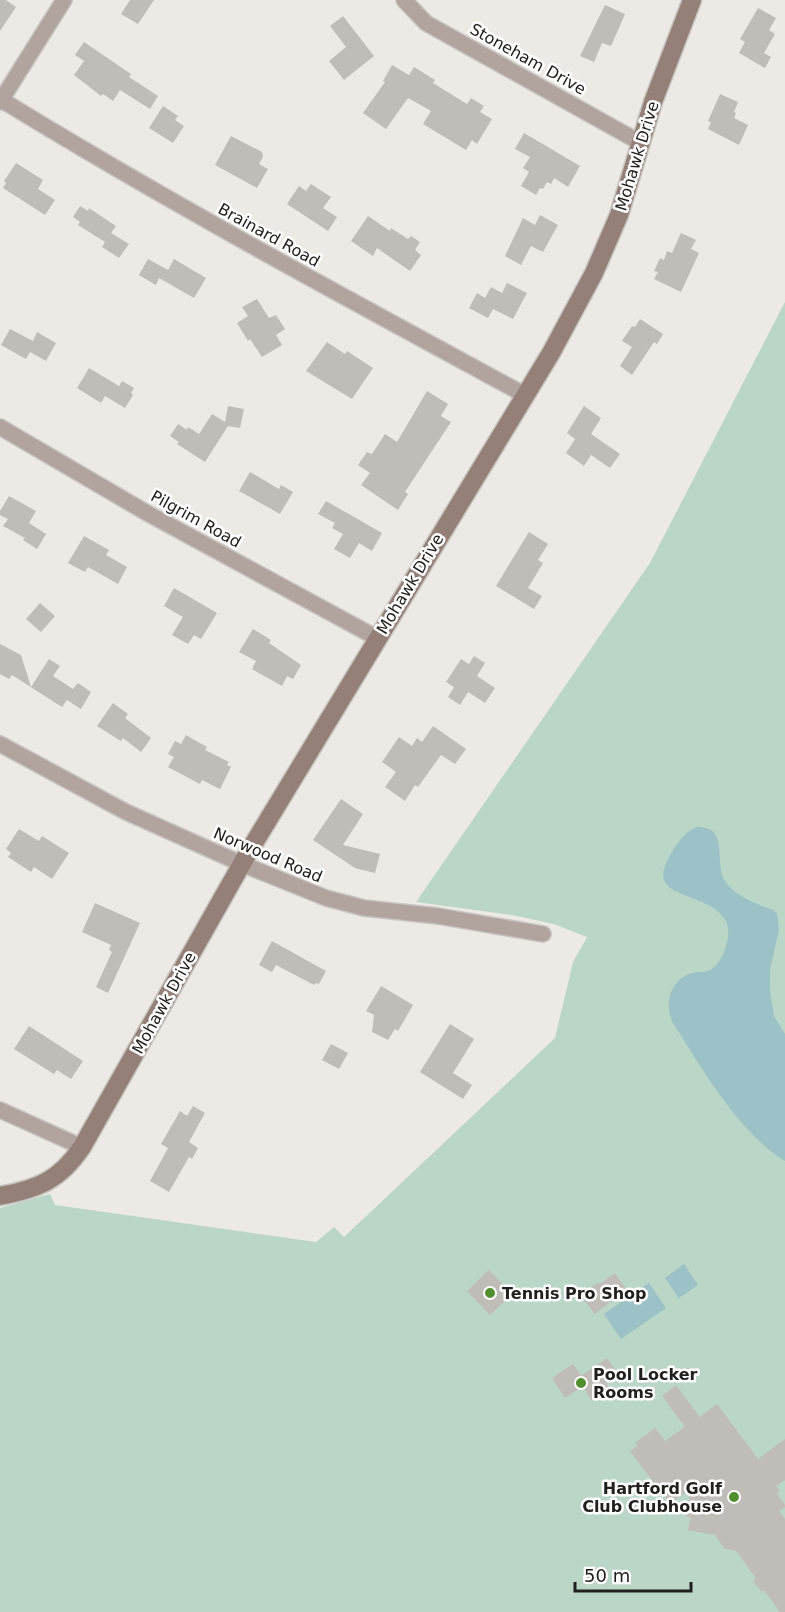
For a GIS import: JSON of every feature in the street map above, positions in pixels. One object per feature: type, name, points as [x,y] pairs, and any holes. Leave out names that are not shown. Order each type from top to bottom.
[{"type":"street","points":[[1,100],[63,0]]},
{"type":"street","name":"Stoneham Drive","points":[[404,0],[426,23],[641,143]]},
{"type":"street","name":"Mohawk Drive","points":[[0,1196],[30,1189],[51,1180],[66,1167],[82,1147],[242,864],[551,353],[594,273],[619,215],[653,102],[692,0]]},
{"type":"street","name":"Brainard Road","points":[[1,100],[224,231],[525,395]]},
{"type":"street","name":"Pilgrim Road","points":[[0,427],[147,513],[377,638]]},
{"type":"street","name":"Norwood Road","points":[[0,744],[126,812],[301,889],[342,903],[385,911],[480,922],[543,934]]},
{"type":"street","points":[[0,1110],[82,1147]]},
{"type":"green space","points":[[785,302],[785,1612],[0,1612],[0,1208],[50,1194],[55,1205],[316,1242],[334,1227],[344,1237],[555,1038],[573,962],[587,937],[554,924],[512,915],[416,902],[650,563]]},
{"type":"water","points":[[696,827],[707,828],[714,832],[719,846],[722,873],[729,886],[740,895],[777,914],[779,929],[770,970],[770,990],[774,1016],[785,1034],[785,1161],[768,1149],[736,1116],[695,1058],[670,1014],[669,1002],[674,986],[687,975],[708,971],[715,967],[723,955],[727,941],[726,921],[717,911],[671,889],[665,881],[664,871],[669,857],[684,836]]},
{"type":"water","points":[[684,1264],[698,1285],[679,1298],[665,1278]]},
{"type":"water","points":[[649,1283],[666,1308],[621,1339],[604,1314]]},
{"type":"building","points":[[0,0],[6,0],[16,7],[0,31]]},
{"type":"building","points":[[130,0],[154,0],[138,24],[121,14]]},
{"type":"building","points":[[605,5],[625,14],[611,46],[602,43],[594,62],[580,56]]},
{"type":"building","points":[[758,8],[776,18],[769,30],[775,34],[764,53],[771,57],[765,68],[739,53],[745,42],[740,39]]},
{"type":"building","points":[[343,16],[374,56],[344,80],[329,61],[346,47],[330,26]]},
{"type":"building","points":[[84,42],[131,74],[129,77],[158,96],[150,109],[120,90],[113,101],[103,94],[101,96],[74,75],[84,61],[75,55]]},
{"type":"building","points":[[392,65],[409,75],[414,67],[435,80],[433,83],[467,104],[471,98],[484,106],[480,112],[492,119],[477,144],[472,140],[466,150],[423,124],[431,111],[408,98],[386,129],[363,113],[385,82],[383,81]]},
{"type":"building","points":[[720,94],[738,102],[734,118],[748,125],[739,145],[708,129],[711,122],[708,121]]},
{"type":"building","points":[[163,106],[178,116],[175,120],[184,126],[173,143],[149,128]]},
{"type":"building","points":[[524,133],[580,166],[568,187],[554,178],[551,184],[547,182],[543,189],[540,188],[536,195],[521,186],[529,172],[523,168],[530,157],[515,149]]},
{"type":"building","points":[[231,136],[262,152],[263,157],[259,164],[268,169],[257,188],[215,165]]},
{"type":"building","points":[[16,163],[43,180],[38,189],[55,200],[45,215],[3,188],[6,183],[4,181]]},
{"type":"building","points":[[311,184],[331,197],[323,208],[337,217],[328,231],[287,204],[299,186],[306,191]]},
{"type":"building","points":[[80,206],[88,211],[89,208],[116,226],[111,233],[129,244],[119,258],[102,247],[105,242],[78,225],[80,222],[73,217]]},
{"type":"building","points":[[540,215],[558,225],[543,252],[531,246],[521,265],[505,256],[523,218],[535,225]]},
{"type":"building","points":[[368,216],[390,231],[391,228],[408,239],[411,236],[420,242],[415,250],[421,255],[410,271],[377,248],[373,256],[351,241]]},
{"type":"building","points":[[681,233],[696,240],[691,249],[699,253],[681,292],[654,279],[658,272],[654,271],[660,258],[664,260],[667,251],[672,253]]},
{"type":"building","points":[[148,259],[168,270],[174,259],[206,278],[194,298],[159,278],[156,285],[139,275]]},
{"type":"building","points":[[507,283],[527,293],[513,319],[493,309],[488,318],[469,308],[477,293],[485,298],[491,287],[502,293]]},
{"type":"building","points":[[257,299],[269,318],[276,315],[285,329],[276,335],[282,345],[262,357],[250,339],[248,341],[237,323],[248,316],[242,307]]},
{"type":"building","points":[[640,319],[663,334],[657,344],[654,342],[632,375],[620,366],[632,347],[622,341]]},
{"type":"building","points":[[10,329],[33,341],[37,332],[56,343],[46,361],[30,352],[26,359],[1,345]]},
{"type":"building","points":[[327,342],[345,354],[347,351],[373,368],[352,399],[306,371]]},
{"type":"building","points":[[89,368],[119,386],[122,381],[134,388],[131,393],[133,395],[125,408],[105,396],[101,403],[77,388]]},
{"type":"building","points":[[427,391],[448,404],[441,416],[451,422],[405,492],[408,494],[398,510],[361,485],[370,473],[358,465],[367,452],[372,454],[385,434],[397,442]]},
{"type":"building","points":[[228,406],[244,409],[240,428],[228,426],[205,462],[177,444],[179,442],[170,436],[178,424],[199,434],[212,414],[225,422]]},
{"type":"building","points":[[584,406],[601,418],[591,434],[620,454],[610,468],[591,455],[584,466],[566,453],[575,439],[567,433]]},
{"type":"building","points":[[250,472],[279,489],[281,485],[293,492],[280,514],[239,491]]},
{"type":"building","points":[[9,496],[36,511],[29,523],[46,534],[37,549],[23,540],[25,538],[3,526],[8,519],[0,515],[0,511]]},
{"type":"building","points":[[326,501],[382,533],[372,551],[359,543],[350,558],[334,549],[343,534],[332,528],[335,523],[318,514]]},
{"type":"building","points":[[529,532],[548,544],[538,560],[543,563],[528,588],[542,596],[534,609],[496,586]]},
{"type":"building","points":[[84,536],[109,550],[106,555],[127,567],[118,584],[88,567],[85,572],[68,563]]},
{"type":"building","points":[[174,588],[217,613],[201,639],[194,635],[188,644],[172,635],[183,617],[164,606]]},
{"type":"building","points":[[40,603],[55,616],[41,632],[26,619]]},
{"type":"building","points":[[253,629],[271,640],[269,643],[301,665],[293,679],[287,676],[282,686],[252,669],[256,661],[239,652]]},
{"type":"building","points":[[0,644],[21,655],[31,687],[49,659],[60,666],[53,676],[73,689],[78,683],[91,692],[81,709],[67,700],[62,707],[12,675],[9,679],[0,674]]},
{"type":"building","points":[[474,656],[485,663],[477,676],[495,688],[485,703],[468,692],[460,705],[448,697],[454,687],[446,682],[461,659],[469,664]]},
{"type":"building","points":[[113,703],[128,714],[125,718],[151,738],[141,752],[123,738],[121,741],[97,726]]},
{"type":"building","points":[[433,726],[466,749],[455,764],[441,755],[418,787],[415,785],[405,801],[385,787],[396,772],[382,762],[399,737],[412,746],[417,738],[422,742]]},
{"type":"building","points":[[186,735],[207,747],[205,750],[229,762],[227,765],[231,767],[220,789],[202,780],[200,784],[168,767],[174,757],[168,754],[175,741],[181,744]]},
{"type":"building","points":[[341,799],[363,814],[343,845],[380,854],[375,873],[355,868],[313,840]]},
{"type":"building","points":[[19,829],[39,841],[42,836],[69,853],[52,879],[34,867],[31,872],[8,857],[11,853],[6,849]]},
{"type":"building","points":[[95,903],[140,923],[108,993],[96,987],[112,952],[109,950],[111,945],[82,932]]},
{"type":"building","points":[[272,941],[326,971],[319,984],[314,985],[276,965],[272,972],[259,965]]},
{"type":"building","points":[[381,986],[413,1005],[398,1031],[395,1029],[388,1040],[372,1032],[374,1015],[366,1011]]},
{"type":"building","points":[[450,1024],[474,1039],[453,1073],[472,1085],[463,1099],[420,1072]]},
{"type":"building","points":[[29,1026],[83,1061],[71,1079],[57,1070],[54,1074],[14,1049]]},
{"type":"building","points":[[331,1044],[348,1053],[339,1069],[322,1060]]},
{"type":"building","points":[[193,1106],[205,1113],[189,1142],[198,1148],[192,1159],[189,1157],[169,1192],[150,1181],[168,1148],[161,1144],[180,1111],[187,1116]]},
{"type":"building","name":"Tennis Pro Shop","points":[[489,1270],[512,1294],[490,1315],[467,1291]]},
{"type":"building","points":[[615,1273],[626,1289],[595,1314],[580,1295]]},
{"type":"building","name":"Pool Locker Rooms","points":[[607,1358],[616,1371],[604,1379],[610,1389],[592,1401],[583,1386],[565,1398],[552,1378],[573,1364],[581,1376]]},
{"type":"building","name":"Hartford Golf Club Clubhouse","points":[[676,1385],[700,1417],[717,1404],[758,1459],[785,1439],[785,1480],[776,1486],[780,1491],[777,1494],[785,1505],[779,1511],[785,1519],[785,1612],[780,1612],[764,1590],[762,1592],[753,1581],[756,1578],[736,1551],[724,1548],[715,1535],[688,1530],[691,1518],[686,1516],[691,1488],[670,1504],[630,1451],[638,1446],[635,1443],[655,1428],[665,1441],[685,1427],[662,1396]]},
{"type":"place","name":"Tennis Pro Shop","points":[[490,1293]]},
{"type":"place","name":"Pool Locker Rooms","points":[[581,1383]]},
{"type":"place","name":"Hartford Golf Club Clubhouse","points":[[734,1497]]}]
